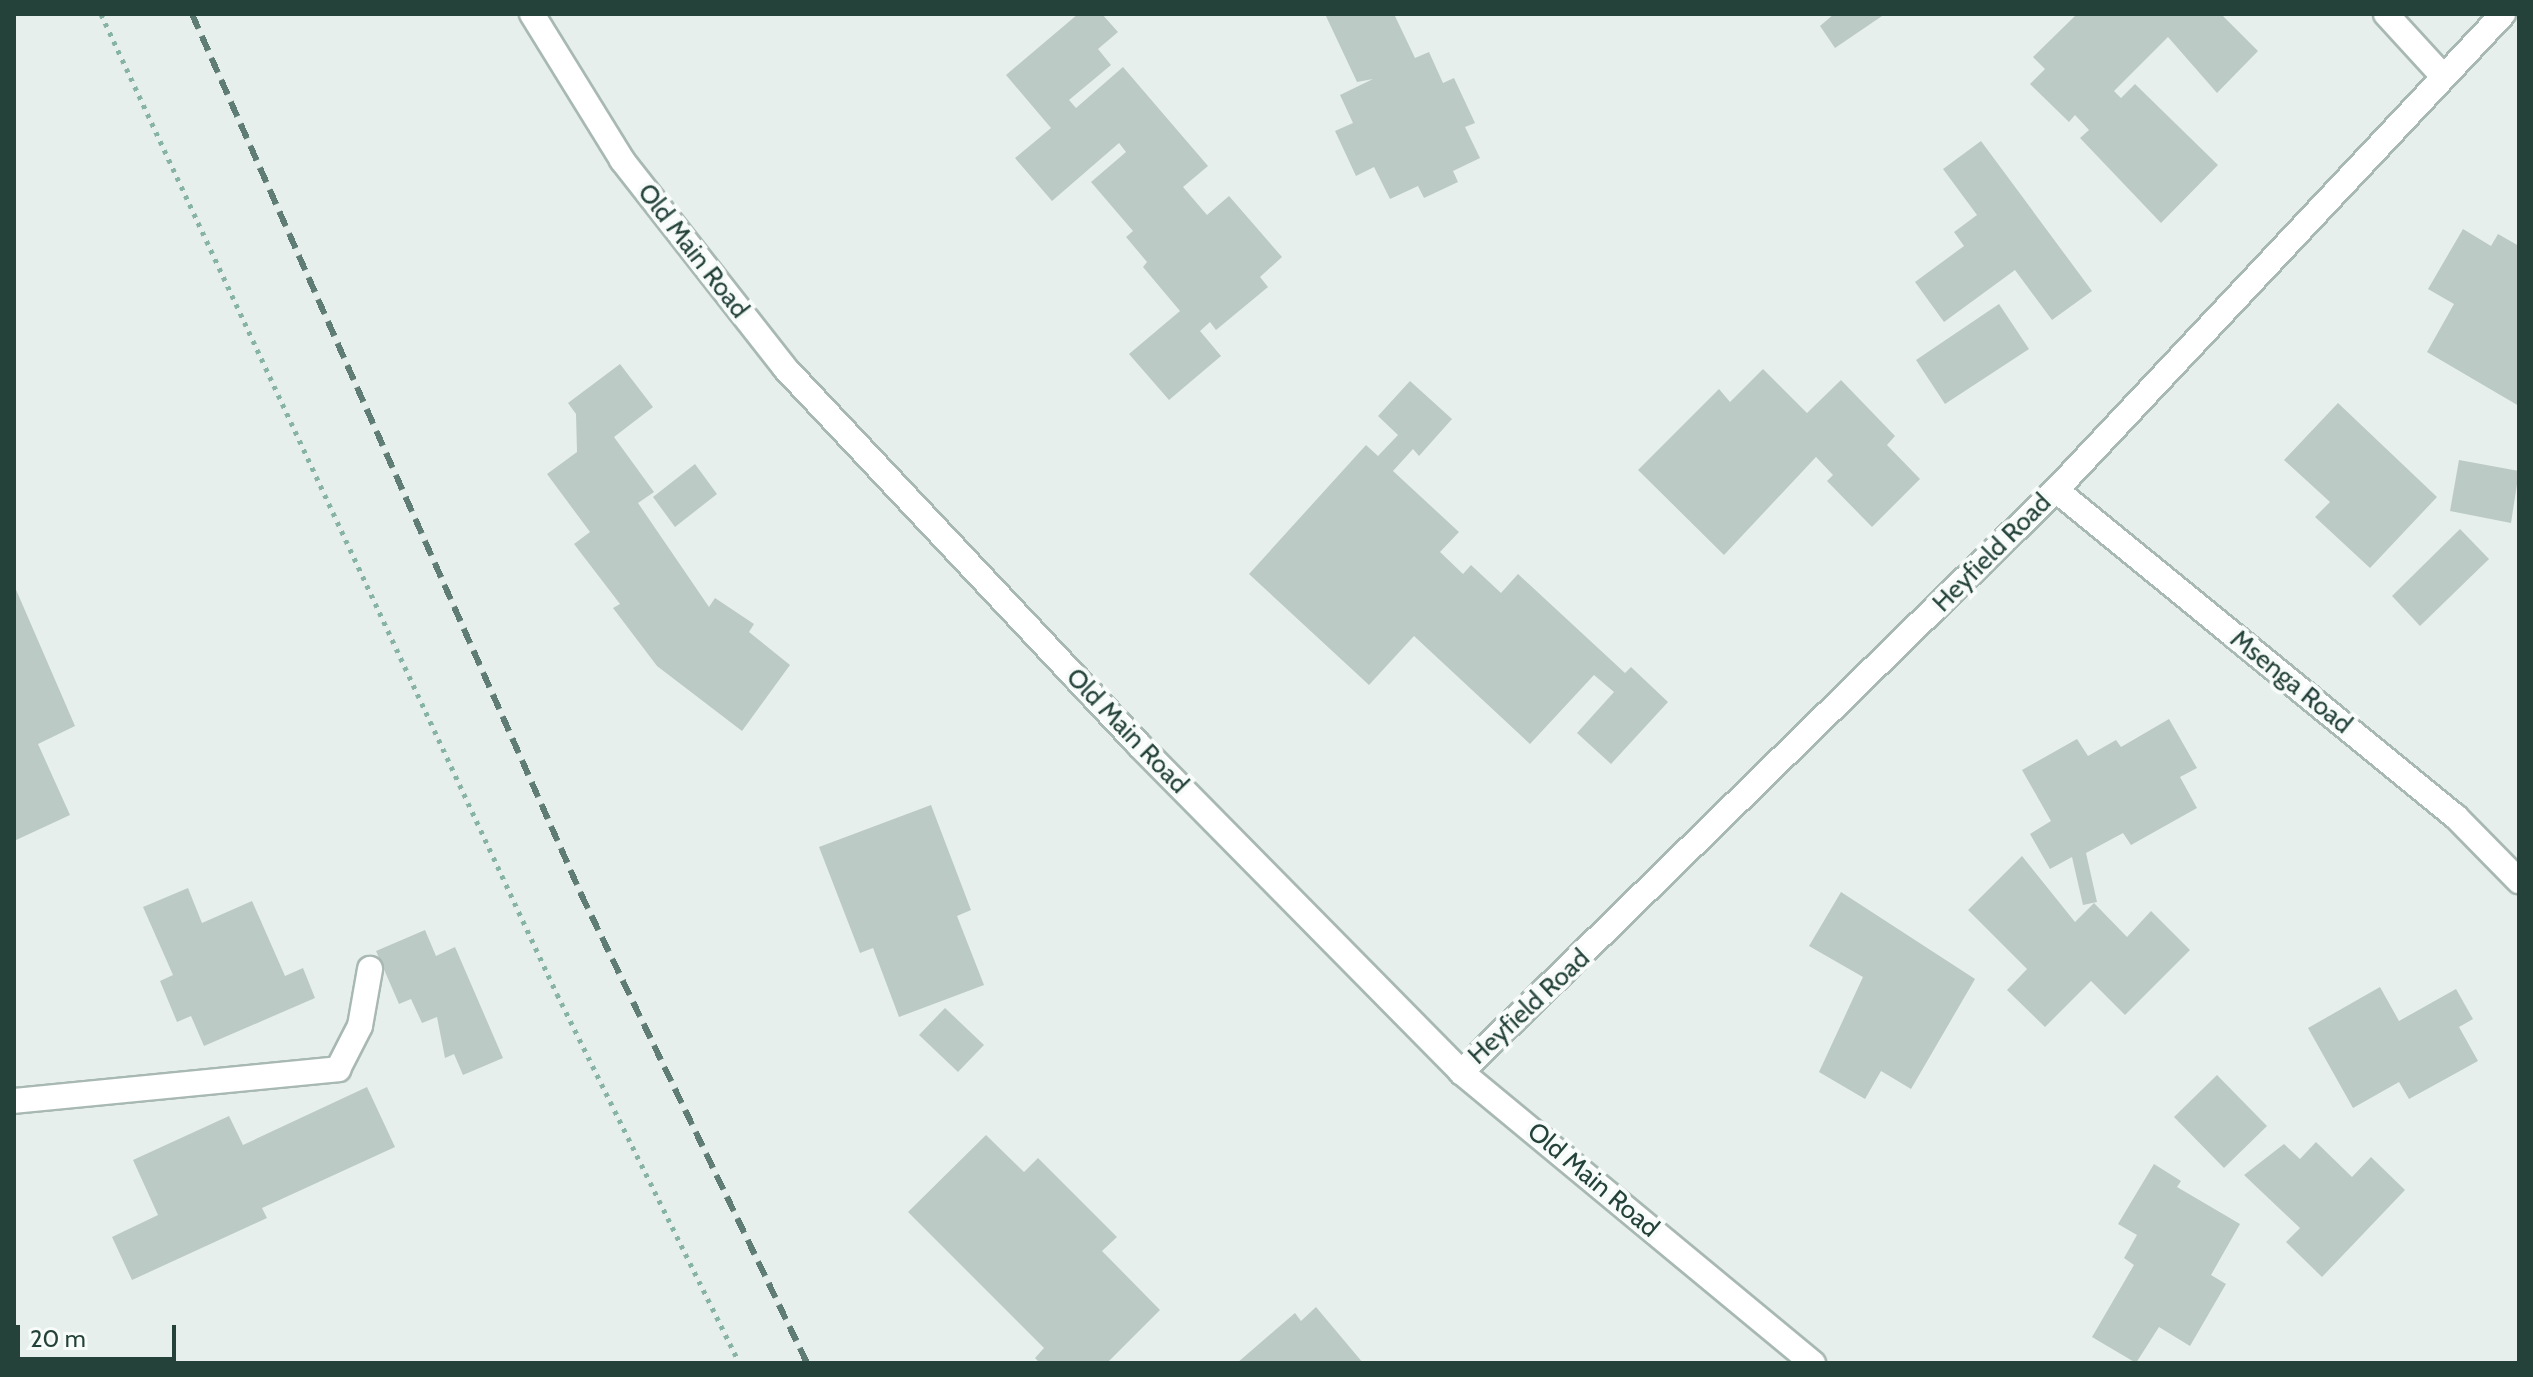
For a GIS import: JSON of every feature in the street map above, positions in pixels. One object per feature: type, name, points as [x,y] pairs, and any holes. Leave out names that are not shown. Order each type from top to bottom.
[{"type":"street","name":"Old Main Road","points":[[532,14],[622,160],[785,368],[1139,745],[1461,1072],[1813,1363]]},
{"type":"street","points":[[2386,14],[2441,74]]},
{"type":"street","name":"Heyfield Road","points":[[1461,1072],[2056,490],[2441,74],[2503,14]]},
{"type":"street","name":"Msenga Road","points":[[2056,490],[2456,817],[2519,881]]},
{"type":"street","points":[[14,1101],[330,1072],[351,1051],[370,969]]},
{"type":"path","points":[[101,14],[557,994],[739,1363]]},
{"type":"building","points":[[1078,14],[1102,14],[1118,32],[1098,49],[1111,65],[1069,100],[1076,108],[1123,67],[1208,166],[1183,187],[1207,215],[1229,196],[1282,257],[1260,277],[1268,287],[1216,330],[1210,322],[1200,331],[1221,356],[1169,400],[1129,354],[1180,311],[1143,267],[1147,262],[1126,237],[1133,231],[1091,182],[1126,152],[1119,143],[1052,201],[1015,158],[1051,128],[1006,75]]},
{"type":"building","points":[[1325,14],[1394,14],[1415,58],[1429,52],[1443,83],[1454,78],[1475,123],[1465,127],[1480,158],[1453,171],[1458,182],[1424,198],[1418,186],[1390,199],[1374,167],[1356,176],[1335,131],[1353,123],[1340,95],[1373,79],[1357,82]]},
{"type":"building","points":[[1834,14],[1885,14],[1835,48],[1820,26]]},
{"type":"building","points":[[2077,14],[2221,14],[2258,51],[2217,93],[2168,37],[2114,91],[2121,98],[2135,84],[2218,165],[2161,223],[2080,138],[2089,130],[2075,115],[2069,122],[2030,84],[2045,69],[2033,57]]},
{"type":"building","points":[[1981,141],[2092,291],[2052,320],[2015,270],[1944,322],[1915,282],[1964,246],[1954,232],[1977,215],[1943,169]]},
{"type":"building","points":[[2463,229],[2491,246],[2498,234],[2519,246],[2519,406],[2427,352],[2454,304],[2428,289]]},
{"type":"building","points":[[1999,304],[2029,349],[1945,404],[1916,360]]},
{"type":"building","points":[[620,364],[653,407],[614,437],[654,492],[638,503],[709,607],[715,598],[754,624],[749,632],[790,665],[742,731],[657,666],[613,608],[620,604],[574,544],[590,532],[547,474],[577,452],[576,414],[568,403]]},
{"type":"building","points":[[1763,369],[1807,413],[1841,380],[1895,436],[1887,445],[1920,479],[1872,527],[1827,481],[1833,475],[1816,457],[1724,555],[1638,470],[1719,389],[1730,402]]},
{"type":"building","points":[[1410,381],[1452,419],[1419,456],[1413,449],[1393,471],[1459,532],[1440,552],[1463,574],[1471,565],[1501,593],[1518,574],[1625,673],[1631,667],[1668,702],[1611,764],[1577,733],[1614,692],[1594,675],[1530,744],[1414,636],[1369,685],[1249,574],[1366,445],[1378,456],[1398,435],[1378,416]]},
{"type":"building","points":[[2338,403],[2437,497],[2370,568],[2315,517],[2330,502],[2284,460]]},
{"type":"building","points":[[2459,460],[2519,471],[2511,523],[2450,511]]},
{"type":"building","points":[[695,464],[717,494],[675,527],[653,497]]},
{"type":"building","points":[[2460,529],[2489,559],[2420,626],[2392,596]]},
{"type":"building","points":[[14,585],[75,726],[38,744],[70,815],[14,841]]},
{"type":"building","points":[[2169,719],[2197,768],[2180,777],[2197,808],[2131,845],[2123,833],[2086,853],[2097,902],[2083,905],[2072,857],[2050,869],[2030,834],[2051,821],[2022,770],[2077,739],[2088,756],[2116,740],[2121,747]]},
{"type":"building","points":[[931,805],[971,910],[957,916],[984,985],[899,1017],[873,948],[860,953],[819,847]]},
{"type":"building","points":[[2022,856],[2075,922],[2094,903],[2127,937],[2151,911],[2190,950],[2125,1015],[2091,981],[2045,1027],[2007,990],[2027,969],[1968,910]]},
{"type":"building","points":[[188,888],[202,923],[252,901],[285,976],[303,968],[315,998],[204,1046],[191,1016],[177,1022],[160,981],[173,975],[143,907]]},
{"type":"building","points":[[1841,892],[1975,979],[1911,1089],[1881,1071],[1865,1099],[1819,1072],[1863,977],[1809,946]]},
{"type":"building","points":[[425,930],[436,956],[455,947],[503,1058],[463,1075],[454,1054],[445,1058],[437,1017],[422,1023],[411,999],[399,1004],[376,951]]},
{"type":"building","points":[[2380,987],[2399,1021],[2456,989],[2473,1019],[2459,1027],[2478,1061],[2409,1099],[2399,1082],[2353,1108],[2308,1028]]},
{"type":"building","points":[[945,1008],[984,1045],[958,1072],[919,1035]]},
{"type":"building","points":[[2217,1075],[2267,1126],[2224,1168],[2174,1117]]},
{"type":"building","points":[[367,1087],[395,1147],[262,1208],[267,1218],[132,1280],[112,1237],[158,1215],[133,1160],[229,1116],[243,1145]]},
{"type":"building","points":[[986,1135],[1024,1172],[1038,1158],[1117,1237],[1102,1251],[1160,1310],[1107,1363],[1040,1363],[1035,1358],[1044,1348],[908,1212]]},
{"type":"building","points":[[2316,1142],[2352,1177],[2371,1157],[2405,1190],[2322,1277],[2286,1242],[2300,1228],[2244,1175],[2284,1144],[2300,1159]]},
{"type":"building","points":[[2154,1164],[2181,1181],[2177,1187],[2240,1224],[2211,1275],[2226,1284],[2190,1346],[2159,1327],[2136,1363],[2092,1337],[2134,1265],[2124,1258],[2137,1235],[2118,1224]]},
{"type":"building","points":[[1316,1307],[1363,1363],[1237,1363],[1295,1313],[1301,1321]]},
{"type":"railway","points":[[192,14],[581,894],[807,1363]]}]
